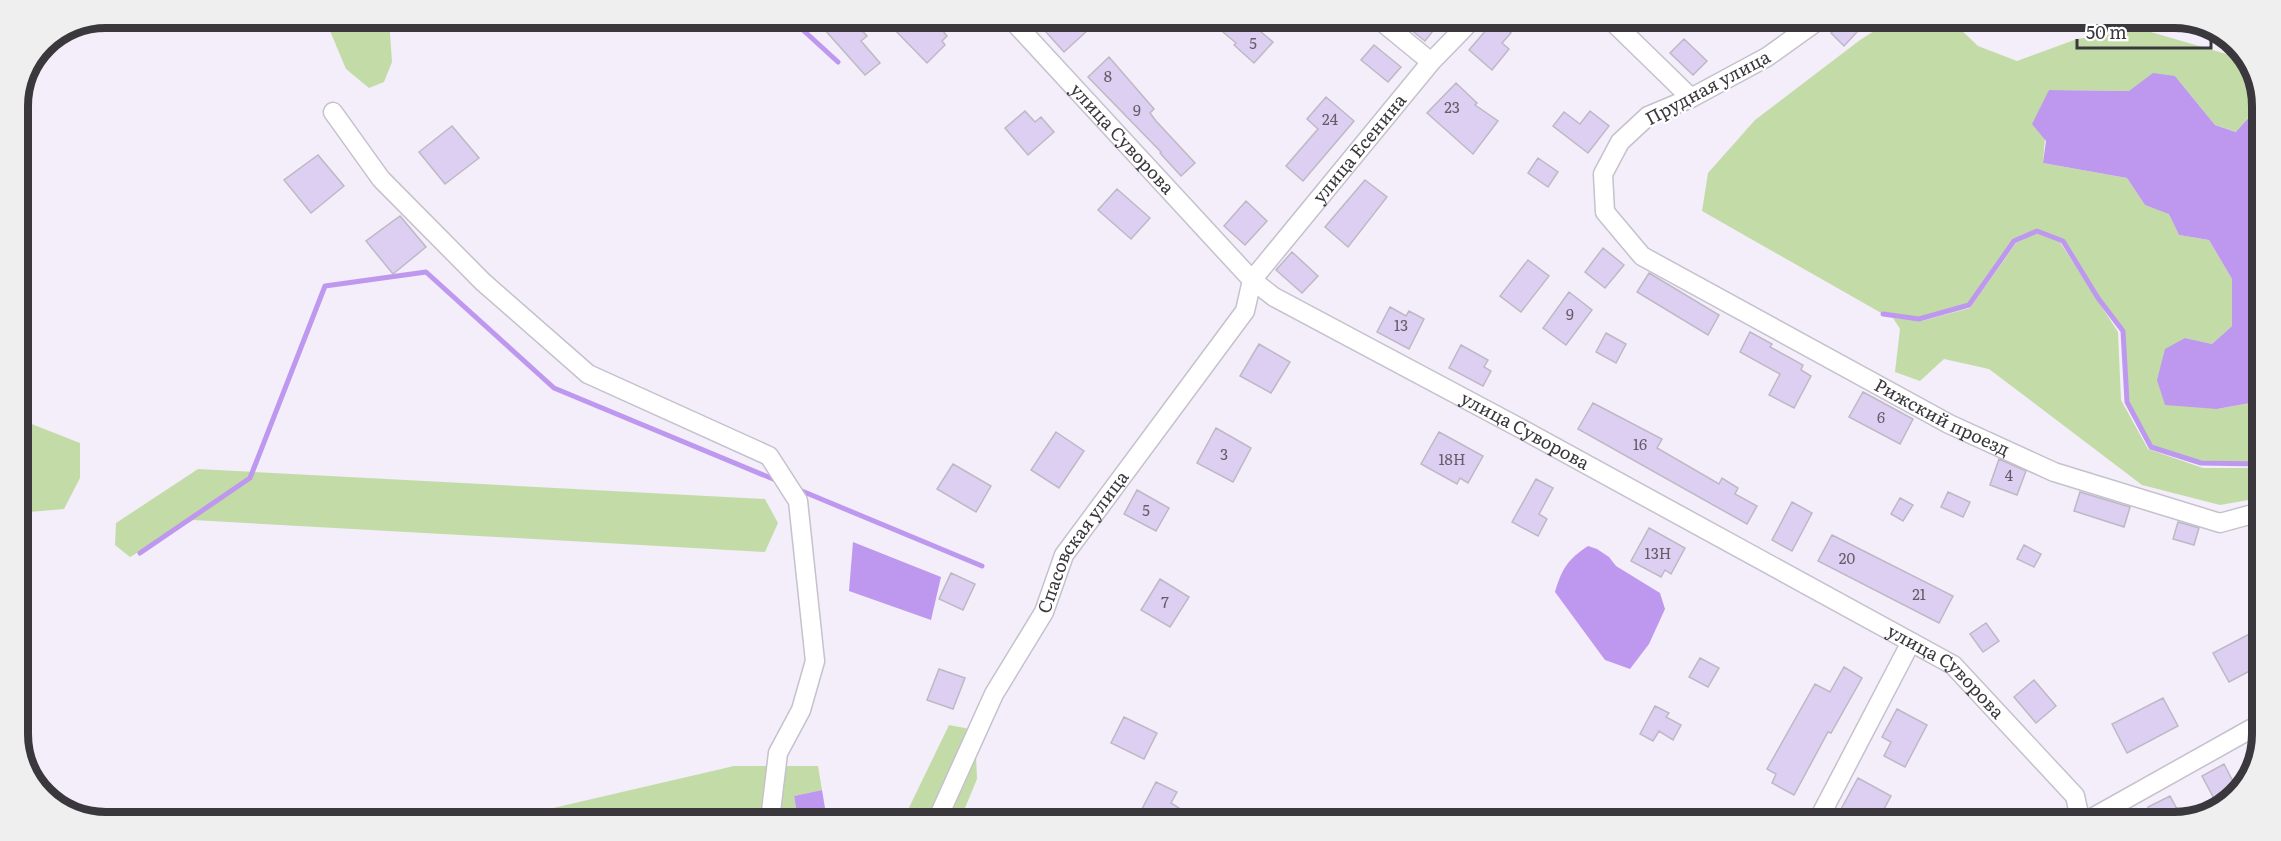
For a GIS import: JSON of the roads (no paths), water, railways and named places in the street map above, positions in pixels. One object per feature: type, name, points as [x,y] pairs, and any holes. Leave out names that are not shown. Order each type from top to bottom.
[{"type":"street","name":"улица Суворова","points":[[1019,28],[1252,280],[1274,297],[1518,427],[1953,665],[2075,796],[2079,812]]},
{"type":"street","points":[[1390,28],[1431,62]]},
{"type":"street","name":"улица Есенина","points":[[1252,280],[1431,62],[1464,28]]},
{"type":"street","points":[[1619,28],[1691,98]]},
{"type":"street","name":"Прудная улица","points":[[1642,256],[1605,212],[1603,174],[1620,142],[1648,116],[1691,98],[1767,57],[1808,28]]},
{"type":"street","points":[[333,112],[381,179],[483,282],[588,374],[769,456],[788,485],[798,501],[815,661],[801,710],[778,753],[772,812]]},
{"type":"street","name":"Рижский проезд","points":[[1642,256],[1949,424],[2054,472],[2220,523],[2252,514]]},
{"type":"street","name":"Спасовская улица","points":[[941,812],[994,694],[1044,612],[1064,555],[1245,311],[1252,280]]},
{"type":"street","points":[[1822,812],[1911,642]]},
{"type":"street","points":[[2102,812],[2252,728]]},
{"type":"waterway","points":[[801,28],[838,62]]},
{"type":"waterway","points":[[1883,314],[1919,319],[1969,305],[2014,241],[2037,231],[2063,241],[2098,298],[2123,331],[2127,402],[2151,447],[2201,463],[2252,464]]},
{"type":"waterway","points":[[140,553],[250,478],[325,286],[426,272],[554,388],[778,481]]},
{"type":"waterway","points":[[797,489],[982,566]]}]
